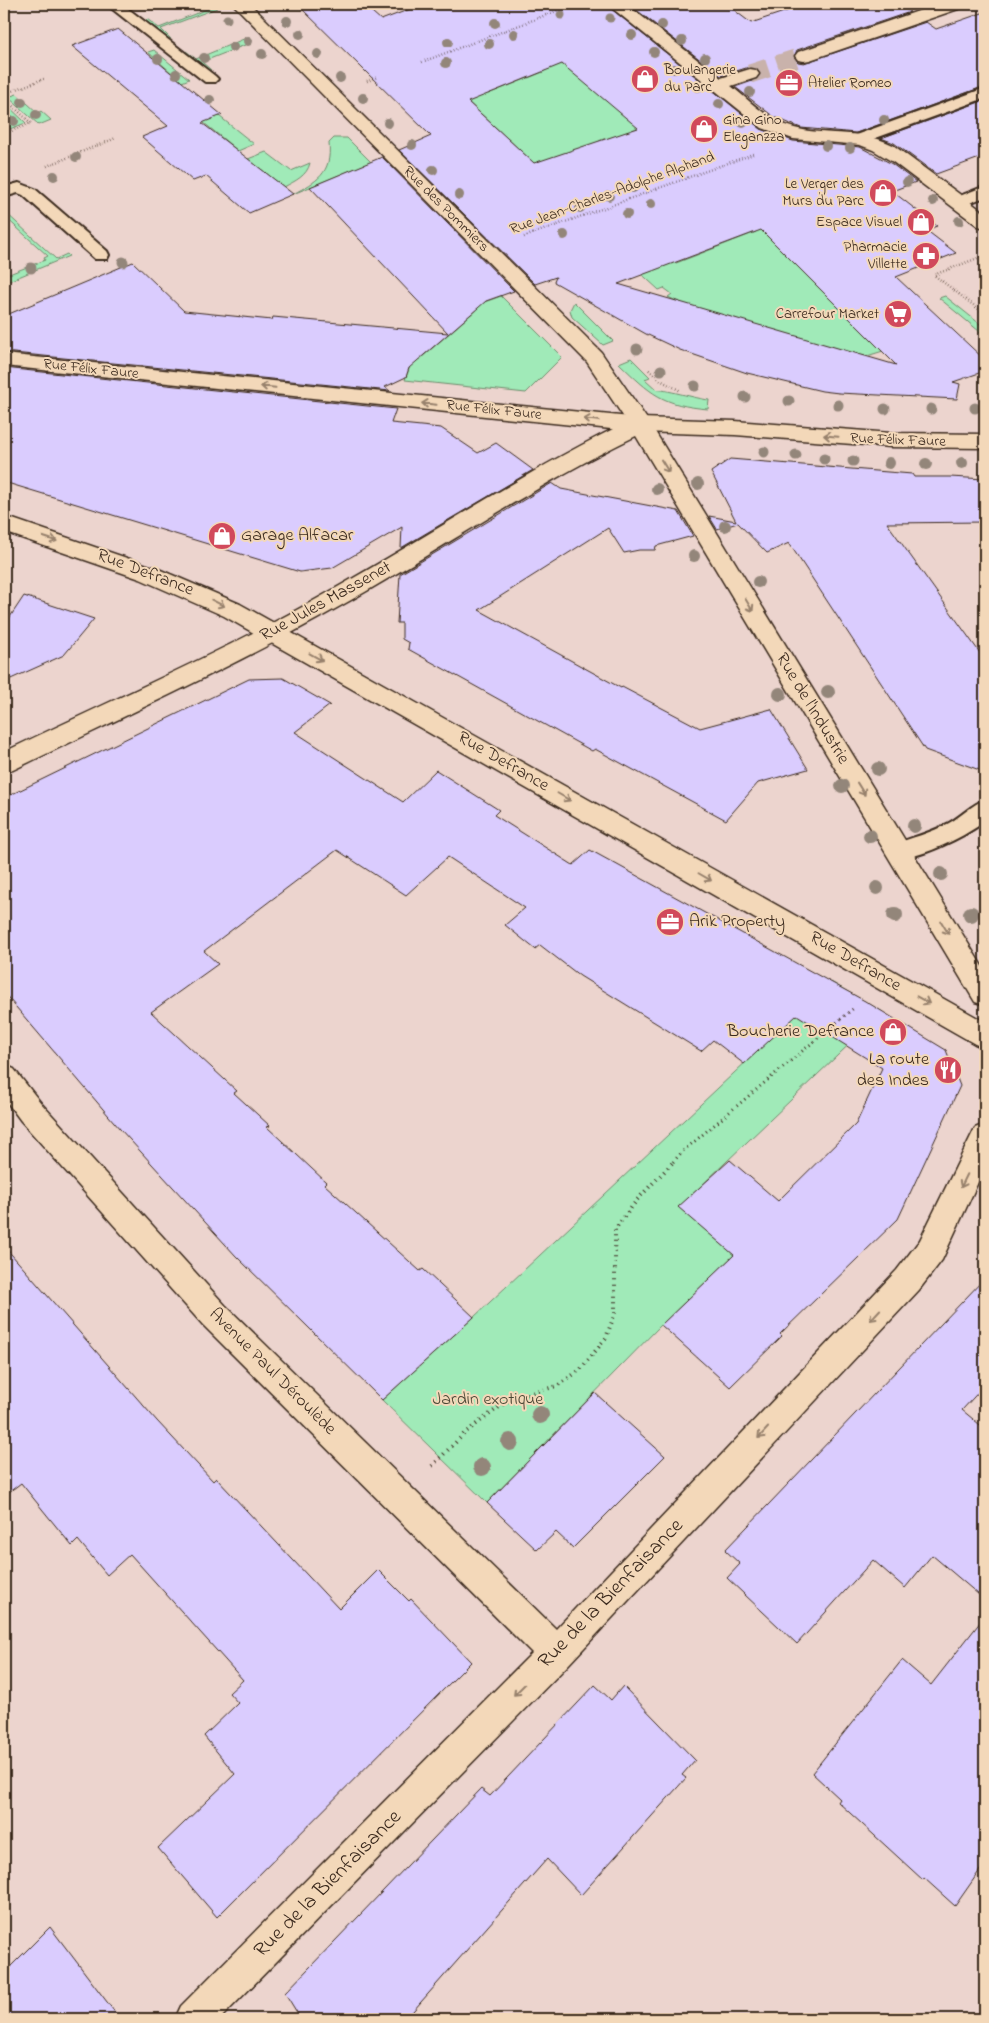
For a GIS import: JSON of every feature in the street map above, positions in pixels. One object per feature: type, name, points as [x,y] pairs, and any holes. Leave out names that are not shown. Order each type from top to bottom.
[{"type":"street","name":"Rue des Pommiers","points":[[241,4],[594,358],[640,425]]},
{"type":"street","points":[[616,4],[776,129],[794,134],[873,143],[891,152],[985,222]]},
{"type":"street","points":[[804,56],[955,4]]},
{"type":"street","points":[[718,85],[750,74]]},
{"type":"street","name":"Rue Félix Faure","points":[[4,360],[640,425],[734,428],[880,440],[985,441]]},
{"type":"street","name":"Rue Jules Massenet","points":[[4,764],[273,633],[337,598],[576,456],[640,425]]},
{"type":"street","name":"Rue de l'Industrie","points":[[640,425],[985,994]]},
{"type":"street","name":"Rue Defrance","points":[[4,524],[82,550],[200,595],[273,633],[985,1036]]},
{"type":"street","name":"Avenue Paul Déroulède","points":[[4,1076],[31,1112],[214,1314],[556,1652]]},
{"type":"street","name":"Rue de la Bienfaisance","points":[[194,2019],[556,1652],[908,1280],[931,1250],[985,1137]]},
{"type":"lane","points":[[113,4],[210,80]]},
{"type":"lane","points":[[859,140],[985,94]]},
{"type":"lane","points":[[8,190],[19,188],[29,192],[101,255]]},
{"type":"lane","points":[[958,202],[985,191]]},
{"type":"lane","points":[[899,851],[935,841],[947,835],[985,808]]},
{"type":"path","points":[[422,62],[575,4]]},
{"type":"path","points":[[4,94],[46,78]]},
{"type":"path","points":[[4,98],[31,123],[4,134]]},
{"type":"path","points":[[8,190],[28,174],[116,138]]},
{"type":"path","name":"Rue Jean-Charles-Adolphe Alphand","points":[[487,250],[754,154]]},
{"type":"path","points":[[983,256],[934,276],[985,314]]},
{"type":"path","points":[[432,1466],[466,1432],[510,1399],[557,1386],[580,1370],[606,1338],[615,1313],[615,1229],[632,1207],[683,1151],[863,1001]]},
{"type":"green space","points":[[215,6],[217,8],[161,29],[171,39],[145,21],[147,19],[159,28]]},
{"type":"green space","points":[[246,38],[250,43],[202,62],[210,71],[185,53],[186,51],[196,59]]},
{"type":"green space","points":[[154,50],[189,79],[182,82],[148,52]]},
{"type":"green space","points":[[559,62],[642,126],[632,130],[659,183],[606,138],[599,141],[651,185],[534,163],[465,99],[484,91],[488,94],[543,72]]},
{"type":"green space","points":[[17,94],[38,113],[41,111],[51,120],[39,125],[8,97]]},
{"type":"green space","points":[[4,102],[26,123],[4,131]]},
{"type":"green space","points":[[214,112],[254,144],[238,151],[198,118]]},
{"type":"green space","points":[[334,138],[347,138],[371,162],[293,194],[309,185],[321,175],[328,162],[329,143]]},
{"type":"green space","points":[[266,152],[291,171],[310,163],[303,175],[284,187],[248,159]]},
{"type":"green space","points":[[765,183],[799,268],[827,296],[843,290],[899,346],[867,356],[856,355],[717,321],[668,297],[672,294],[664,288],[659,290],[635,268],[668,256],[676,263],[756,232]]},
{"type":"green space","points":[[4,211],[56,259],[67,254],[69,256],[4,283],[4,276],[45,260],[44,258],[48,256],[4,216]]},
{"type":"green space","points":[[501,296],[562,357],[526,393],[405,380],[413,358],[420,359],[476,310],[473,306]]},
{"type":"green space","points":[[945,296],[985,328],[985,336],[939,298]]},
{"type":"green space","points":[[574,302],[613,341],[603,345],[572,317],[570,310]]},
{"type":"green space","points":[[631,358],[650,377],[645,379],[657,390],[709,400],[708,409],[679,404],[658,396],[640,383],[619,363]]},
{"type":"green space","name":"Jardin exotique","points":[[831,982],[883,1012],[679,1207],[734,1255],[661,1325],[487,1503],[382,1400],[474,1317]]},
{"type":"building","points":[[297,4],[363,4],[381,20],[424,4],[605,4],[761,129],[793,141],[860,147],[892,164],[916,182],[892,191],[937,226],[926,230],[956,253],[896,277],[985,360],[985,371],[953,382],[960,384],[957,399],[839,393],[822,391],[747,373],[680,350],[646,334],[554,282],[556,277],[535,284],[399,150],[431,136]],"holes":[[[562,64],[638,128],[534,163],[468,102]],[[761,230],[896,365],[618,284]]]},
{"type":"building","points":[[629,4],[726,4],[751,23],[808,4],[897,4],[910,12],[797,50],[794,57],[798,62],[804,63],[926,22],[936,29],[985,12],[985,86],[856,133],[801,128],[774,117],[735,87],[758,79],[761,74],[758,69],[749,67],[721,76]]},
{"type":"building","points":[[118,29],[222,115],[202,123],[293,194],[249,213],[206,176],[193,181],[142,137],[168,126],[72,46]]},
{"type":"building","points":[[985,100],[985,156],[936,174],[894,143],[881,138]]},
{"type":"building","points":[[382,157],[514,291],[486,301],[409,368],[406,377],[385,387],[390,391],[4,352],[4,316],[133,262],[184,311],[272,320],[273,317],[448,333],[310,187]]},
{"type":"building","points":[[4,368],[396,409],[391,423],[441,428],[478,453],[496,443],[533,470],[401,548],[402,527],[332,568],[300,572],[4,482]]},
{"type":"building","points":[[730,459],[912,474],[914,477],[985,479],[985,522],[887,523],[985,660],[985,772],[925,750],[789,543],[767,553],[738,523],[717,529],[709,516],[736,521],[711,472]]},
{"type":"building","points":[[552,483],[561,489],[678,511],[693,536],[656,546],[655,550],[639,550],[624,553],[608,528],[479,610],[621,688],[700,728],[771,709],[808,769],[758,783],[726,820],[595,749],[592,751],[408,649],[409,643],[402,639],[402,623],[397,623],[400,574]]},
{"type":"building","points":[[24,596],[94,619],[64,655],[4,682],[4,626]]},
{"type":"building","points":[[283,678],[330,705],[295,732],[403,802],[436,770],[499,810],[494,815],[573,865],[590,850],[865,1001],[946,1050],[960,1086],[898,1219],[780,1334],[782,1336],[730,1387],[661,1325],[734,1255],[678,1207],[730,1160],[778,1201],[856,1124],[882,1068],[797,1015],[744,1064],[713,1040],[701,1051],[580,976],[540,945],[535,949],[505,925],[525,908],[448,857],[406,895],[337,850],[204,951],[218,964],[151,1012],[237,1091],[234,1093],[326,1182],[324,1184],[420,1271],[423,1269],[474,1317],[382,1400],[236,1256],[120,1129],[4,993],[4,798],[249,679]]},
{"type":"building","points":[[4,1246],[157,1421],[213,1481],[216,1478],[339,1609],[378,1570],[409,1601],[411,1599],[471,1662],[217,1917],[158,1848],[235,1774],[204,1736],[238,1703],[229,1693],[243,1680],[130,1554],[107,1575],[78,1540],[72,1546],[21,1483],[4,1496]]},
{"type":"building","points":[[985,1278],[985,1385],[962,1410],[985,1429],[985,1600],[932,1555],[905,1588],[873,1560],[797,1644],[727,1578],[740,1564],[725,1550]]},
{"type":"building","points":[[595,1393],[665,1456],[573,1548],[556,1532],[537,1550],[487,1503]]},
{"type":"building","points":[[985,1616],[985,1863],[955,1906],[924,1878],[923,1880],[838,1802],[840,1799],[812,1773],[902,1660],[931,1685]]},
{"type":"building","points":[[595,1685],[611,1700],[623,1686],[695,1760],[682,1775],[686,1778],[581,1895],[547,1859],[406,2019],[301,2019],[285,1993],[481,1789],[490,1796]]},
{"type":"building","points":[[50,1927],[120,2019],[4,2019],[4,1973]]},
{"type":"tunnel","points":[[750,74],[804,56]]},
{"type":"place","name":"Boulangerie du Parc","points":[[645,79]]},
{"type":"place","name":"Atelier Romeo","points":[[789,83]]},
{"type":"place","name":"Gina Gino Eleganzza","points":[[704,129]]},
{"type":"place","name":"Le Verger des Murs du Parc","points":[[883,193]]},
{"type":"place","name":"Espace Visuel","points":[[921,222]]},
{"type":"place","name":"Pharmacie Villette","points":[[926,256]]},
{"type":"place","name":"Carrefour Market","points":[[898,314]]},
{"type":"place","name":"Garage Alfacar","points":[[222,536]]},
{"type":"place","name":"Arik Property","points":[[670,922]]},
{"type":"place","name":"Boucherie Defrance","points":[[893,1032]]},
{"type":"place","name":"La route des Indes","points":[[948,1070]]}]
